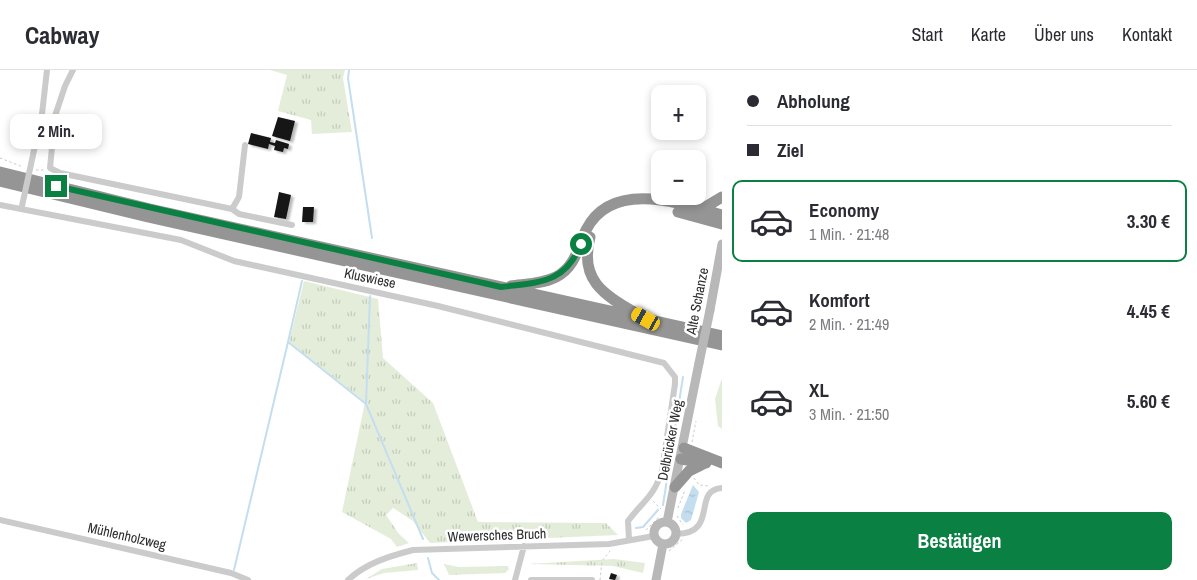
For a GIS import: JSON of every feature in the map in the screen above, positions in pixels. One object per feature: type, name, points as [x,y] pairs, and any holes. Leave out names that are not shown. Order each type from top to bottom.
[{"type":"highway","points":[[0,172],[150,209],[722,336]]},
{"type":"highway","points":[[0,181],[177,224],[722,345]]},
{"type":"highway","points":[[702,209],[722,197]]},
{"type":"highway","points":[[501,287],[541,282],[556,277],[576,257],[586,230],[595,217],[618,202],[648,199],[702,209],[722,215]]},
{"type":"highway","points":[[646,319],[606,296],[596,286],[590,273],[587,250],[590,235],[597,222],[609,212],[628,204],[646,205],[722,224]]},
{"type":"highway","points":[[682,453],[721,463]]},
{"type":"highway","points":[[682,453],[705,463],[721,463]]},
{"type":"highway","points":[[680,488],[689,471],[705,463]]},
{"type":"street","points":[[21,208],[42,114],[47,70]]},
{"type":"street","points":[[74,70],[65,86],[55,116],[50,168],[60,173],[232,209],[239,214],[292,225]]},
{"type":"street","points":[[232,209],[239,197],[245,145]]},
{"type":"street","name":"Kluswiese","points":[[0,204],[181,240],[234,262],[438,306],[664,364],[674,377],[675,384],[662,470],[659,481],[649,499],[628,521],[630,540]]},
{"type":"street","name":"Alte Schanze","points":[[699,363],[722,244]]},
{"type":"street","name":"Delbrücker Weg","points":[[667,522],[680,488],[682,453],[699,363]]},
{"type":"street","points":[[681,535],[673,525],[667,522],[657,525],[654,536],[657,542],[663,544],[671,543],[681,535],[691,533],[698,527],[707,498],[719,489]]},
{"type":"street","name":"Mühlenholzweg","points":[[0,520],[231,573],[248,580]]},
{"type":"street","name":"Wewersches Bruch","points":[[348,580],[367,566],[388,557],[413,550],[612,543],[654,536]]},
{"type":"street","points":[[656,580],[663,544]]},
{"type":"street","points":[[515,580],[524,546]]},
{"type":"street","points":[[531,580],[592,580]]},
{"type":"path","points":[[689,480],[692,476],[699,484],[714,486],[719,489]]},
{"type":"path","points":[[666,556],[681,535],[683,525],[678,519],[676,512],[680,488]]},
{"type":"path","points":[[640,532],[645,531],[660,516],[662,510],[649,499]]},
{"type":"path","points":[[600,580],[602,560],[612,548],[612,543]]},
{"type":"green space","points":[[270,70],[345,70],[343,78],[352,132],[312,134],[311,120],[278,111],[287,75]]},
{"type":"green space","points":[[304,281],[378,299],[383,358],[433,403],[478,522],[606,523],[618,535],[430,543],[413,521],[393,508],[386,515],[399,534],[409,543],[397,547],[391,539],[342,512],[365,402],[289,342]]},
{"type":"green space","points":[[722,378],[722,429],[718,426],[715,399]]},
{"type":"green space","points":[[614,559],[645,563],[643,573],[613,566],[528,564]]},
{"type":"green space","points":[[417,563],[418,570],[384,573],[366,579],[382,569]]},
{"type":"green space","points":[[444,564],[459,567],[508,566],[509,569],[505,573],[449,575]]},
{"type":"water","points":[[693,485],[699,492],[691,520],[686,523],[681,518],[681,514]]},
{"type":"building","points":[[278,117],[295,121],[290,141],[272,136]]},
{"type":"building","points":[[251,133],[271,138],[270,142],[275,143],[276,140],[289,144],[288,149],[284,148],[283,152],[274,150],[275,146],[269,144],[268,149],[248,144]]},
{"type":"building","points":[[279,192],[291,195],[286,219],[274,217]]},
{"type":"building","points":[[303,207],[314,207],[313,222],[302,222]]},
{"type":"building","points":[[611,573],[617,575],[615,580],[609,579]]},
{"type":"waterway","points":[[349,70],[348,78],[372,238]]},
{"type":"waterway","points":[[302,281],[288,342],[366,404]]},
{"type":"waterway","points":[[370,296],[366,404],[423,539]]},
{"type":"waterway","points":[[234,570],[288,342]]},
{"type":"waterway","points":[[663,505],[683,377]]},
{"type":"waterway","points":[[636,528],[643,527],[658,510]]},
{"type":"waterway","points":[[428,558],[432,573],[439,580]]},
{"type":"route","points":[[56,186],[150,209],[501,287],[531,284],[556,277],[576,257],[581,244]]}]
